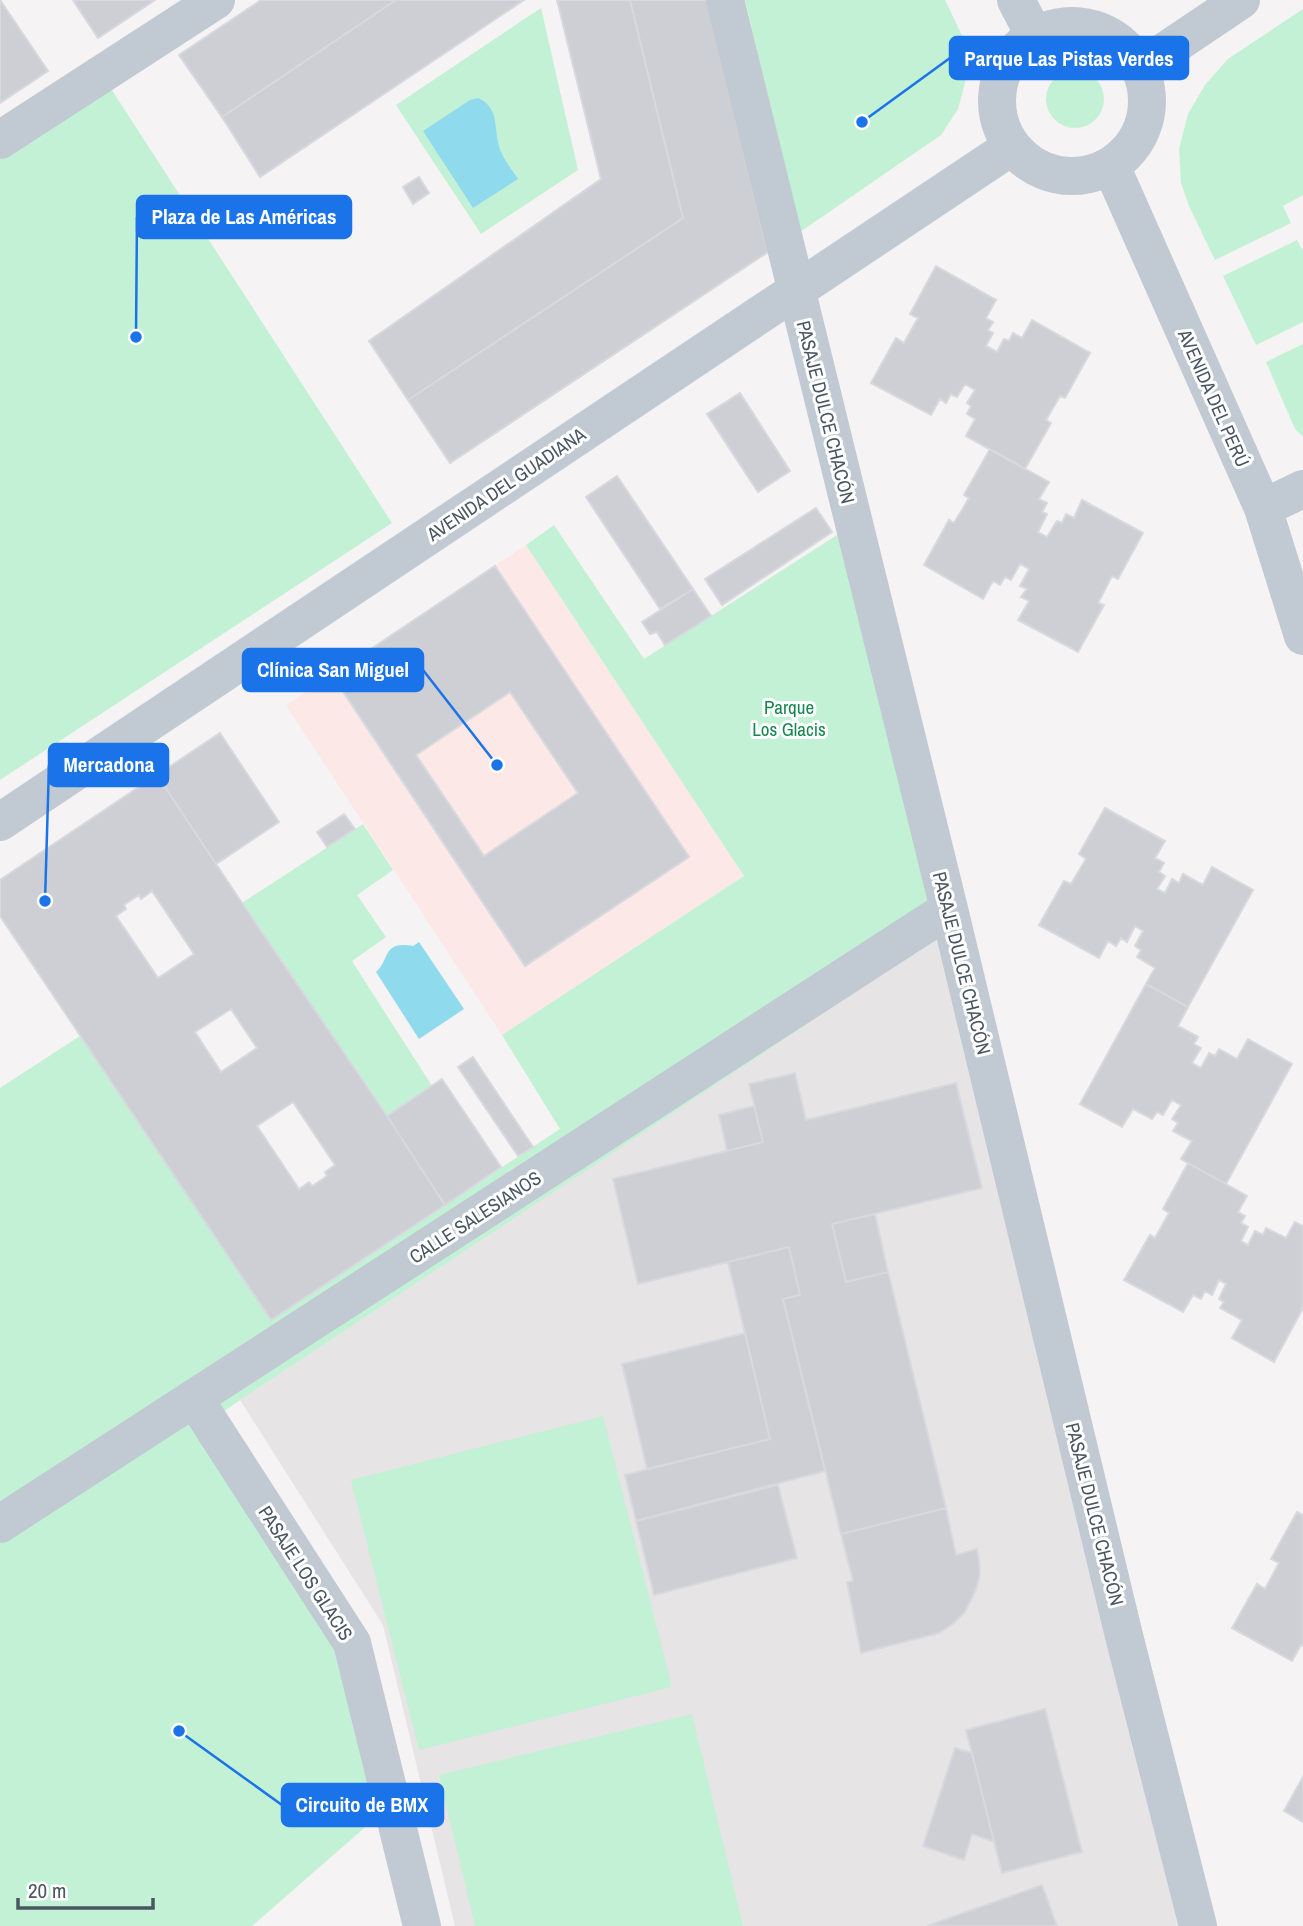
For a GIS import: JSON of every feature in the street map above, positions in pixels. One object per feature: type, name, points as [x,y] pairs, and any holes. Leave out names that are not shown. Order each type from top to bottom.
[{"type":"street","points":[[0,140],[216,0]]},
{"type":"street","name":"PASAJE DULCE CHACÓN","points":[[725,0],[949,909],[1124,1636],[1198,1926]]},
{"type":"street","points":[[1016,0],[1034,35]]},
{"type":"street","points":[[1140,68],[1241,0]]},
{"type":"street","points":[[1073,25],[1093,28],[1112,37],[1128,50],[1140,68],[1147,89],[1146,111],[1140,133],[1128,152],[1111,166],[1091,175],[1068,177],[1046,173],[1027,162],[1011,146],[999,124],[996,99],[1001,74],[1014,52],[1034,35],[1052,28],[1073,25]]},
{"type":"street","name":"AVENIDA DEL GUADIANA","points":[[0,822],[1011,146]]},
{"type":"street","name":"AVENIDA DEL PERÚ","points":[[1111,166],[1262,508],[1303,636]]},
{"type":"street","points":[[1262,508],[1303,489]]},
{"type":"street","name":"CALLE SALESIANOS","points":[[0,1524],[949,909]]},
{"type":"street","name":"PASAJE LOS GLACIS","points":[[194,1398],[352,1643],[422,1926]]},
{"type":"shaded area","points":[[526,545],[744,876],[502,1035],[286,705]]},
{"type":"shaded area","points":[[938,936],[1179,1926],[455,1926],[383,1625],[240,1400]]},
{"type":"green space","points":[[745,0],[945,0],[968,48],[966,79],[958,109],[941,135],[800,232]]},
{"type":"green space","points":[[541,8],[578,170],[481,234],[396,105]]},
{"type":"green space","points":[[1303,9],[1303,195],[1283,206],[1291,223],[1215,260],[1181,183],[1179,149],[1188,114],[1205,85],[1228,59]]},
{"type":"green space","points":[[1075,70],[1091,75],[1099,83],[1104,99],[1099,115],[1091,123],[1075,128],[1059,123],[1051,115],[1046,99],[1051,83],[1059,75]]},
{"type":"green space","points":[[106,81],[392,523],[0,780],[0,150]]},
{"type":"green space","points":[[1297,240],[1303,251],[1303,322],[1256,345],[1223,276]]},
{"type":"green space","name":"Parque Los Glacis","points":[[822,330],[1215,1926],[938,937],[198,1430],[337,1645],[378,1816],[252,1926],[0,1926],[0,1088],[80,1036],[271,1320],[560,1129],[502,1035],[744,876],[526,545],[554,525],[644,659],[837,535]]},
{"type":"green space","points":[[1303,344],[1303,437],[1295,429],[1266,362]]},
{"type":"green space","points":[[363,824],[393,870],[357,895],[386,937],[352,961],[432,1086],[387,1116],[242,903]]},
{"type":"green space","points":[[603,1416],[672,1687],[419,1750],[351,1480]]},
{"type":"green space","points":[[692,1714],[743,1926],[475,1926],[439,1775]]},
{"type":"water","points":[[478,98],[486,102],[494,115],[502,154],[518,179],[473,208],[423,131],[470,100]]},
{"type":"water","points":[[419,942],[464,1009],[419,1039],[376,972],[391,948],[413,946]]},
{"type":"building","points":[[0,0],[48,71],[0,103]]},
{"type":"building","points":[[73,0],[155,0],[98,38]]},
{"type":"building","points":[[261,0],[396,0],[222,117],[179,55]]},
{"type":"building","points":[[396,0],[524,0],[260,177],[222,117]]},
{"type":"building","points":[[557,0],[630,0],[683,218],[408,400],[369,341],[601,179]]},
{"type":"building","points":[[630,0],[707,0],[768,252],[450,463],[408,400],[683,218]]},
{"type":"building","points":[[419,177],[429,193],[413,204],[403,187]]},
{"type":"building","points":[[936,266],[996,300],[986,318],[993,322],[988,330],[993,333],[986,346],[997,352],[1004,339],[1009,341],[1013,333],[1022,338],[1032,320],[1090,353],[1065,398],[1060,396],[1046,420],[1051,423],[1025,469],[966,436],[975,419],[967,414],[971,406],[967,403],[975,390],[965,384],[957,397],[951,394],[946,403],[940,399],[931,415],[871,383],[896,338],[904,343],[918,318],[910,314]]},
{"type":"building","points":[[740,393],[790,471],[758,492],[707,414]]},
{"type":"building","points":[[990,449],[1049,482],[1039,499],[1047,503],[1042,512],[1047,514],[1038,532],[1047,537],[1057,521],[1062,523],[1066,514],[1074,518],[1082,500],[1143,533],[1118,579],[1112,576],[1098,603],[1104,605],[1078,652],[1018,620],[1029,601],[1021,597],[1027,589],[1020,586],[1029,569],[1020,564],[1011,580],[1005,577],[1000,585],[993,581],[983,599],[924,565],[949,520],[954,523],[969,498],[964,495]]},
{"type":"building","points":[[617,476],[693,589],[660,609],[586,497]]},
{"type":"building","points":[[816,508],[832,532],[722,605],[705,579]]},
{"type":"building","points":[[495,566],[689,857],[525,966],[332,675]],"holes":[[[510,692],[578,793],[484,856],[416,755]]]},
{"type":"building","points":[[693,589],[711,616],[665,645],[657,632],[650,634],[642,622]]},
{"type":"building","points":[[220,733],[279,822],[216,864],[157,775]]},
{"type":"building","points":[[157,775],[445,1205],[271,1320],[0,916],[0,880]],"holes":[[[152,891],[194,954],[158,978],[116,916],[126,909],[124,905],[139,895],[141,899]],[[231,1009],[257,1048],[221,1072],[195,1032]],[[293,1102],[335,1165],[325,1172],[327,1176],[312,1186],[309,1182],[299,1189],[257,1126]]]},
{"type":"building","points":[[1105,808],[1165,841],[1155,858],[1164,863],[1159,872],[1165,876],[1157,889],[1165,893],[1172,879],[1179,883],[1183,874],[1203,885],[1212,867],[1253,890],[1188,1007],[1146,984],[1155,968],[1137,957],[1141,950],[1135,946],[1143,931],[1135,926],[1127,942],[1121,938],[1116,946],[1108,941],[1099,958],[1039,925],[1064,881],[1071,884],[1086,859],[1079,854]]},
{"type":"building","points":[[344,814],[355,829],[327,847],[317,832]]},
{"type":"building","points":[[1146,984],[1188,1007],[1178,1026],[1198,1037],[1194,1044],[1201,1048],[1192,1063],[1201,1068],[1209,1053],[1215,1056],[1219,1049],[1237,1059],[1248,1039],[1292,1064],[1226,1184],[1181,1159],[1192,1141],[1173,1131],[1178,1123],[1172,1119],[1181,1105],[1172,1100],[1163,1115],[1157,1112],[1152,1119],[1133,1109],[1122,1127],[1080,1104]]},
{"type":"building","points":[[473,1057],[533,1147],[518,1156],[458,1067]]},
{"type":"building","points":[[795,1073],[806,1120],[956,1083],[982,1188],[832,1224],[846,1282],[888,1272],[946,1508],[841,1534],[783,1299],[800,1295],[789,1247],[638,1284],[613,1179],[763,1142],[749,1084]]},
{"type":"building","points":[[442,1079],[501,1167],[445,1205],[387,1116]]},
{"type":"building","points":[[754,1106],[763,1142],[727,1151],[719,1115]]},
{"type":"building","points":[[1188,1163],[1247,1196],[1238,1212],[1245,1216],[1241,1223],[1248,1227],[1241,1241],[1248,1245],[1255,1231],[1263,1235],[1266,1228],[1286,1238],[1295,1222],[1303,1226],[1303,1308],[1274,1362],[1232,1338],[1242,1320],[1220,1308],[1224,1302],[1219,1299],[1226,1284],[1219,1280],[1212,1295],[1205,1291],[1201,1299],[1193,1295],[1183,1312],[1124,1280],[1150,1235],[1155,1238],[1169,1213],[1163,1209]]},
{"type":"building","points":[[875,1214],[888,1272],[846,1282],[832,1224]]},
{"type":"building","points":[[789,1247],[800,1295],[783,1299],[825,1471],[636,1521],[625,1475],[770,1439],[728,1262]]},
{"type":"building","points":[[745,1333],[770,1439],[647,1469],[622,1364]]},
{"type":"building","points":[[778,1485],[797,1558],[654,1595],[636,1521]]},
{"type":"building","points":[[946,1508],[956,1555],[977,1549],[980,1574],[976,1590],[965,1612],[939,1633],[861,1653],[847,1582],[853,1581],[841,1534]]},
{"type":"building","points":[[1297,1512],[1303,1515],[1303,1646],[1301,1645],[1292,1661],[1232,1628],[1257,1584],[1265,1589],[1279,1563],[1271,1559]]},
{"type":"building","points":[[1045,1709],[1082,1852],[1002,1873],[966,1730]]},
{"type":"building","points":[[955,1748],[972,1753],[994,1842],[972,1834],[964,1860],[923,1846]]},
{"type":"building","points":[[1303,1777],[1303,1822],[1284,1811]]},
{"type":"building","points":[[1042,1885],[1057,1926],[927,1926]]},
{"type":"place","name":"Parque Las Pistas Verdes","points":[[862,122]]},
{"type":"place","name":"Plaza de Las Américas","points":[[136,337]]},
{"type":"place","name":"Clínica San Miguel","points":[[497,765]]},
{"type":"place","name":"Mercadona","points":[[45,901]]},
{"type":"place","name":"Circuito de BMX","points":[[179,1731]]}]
